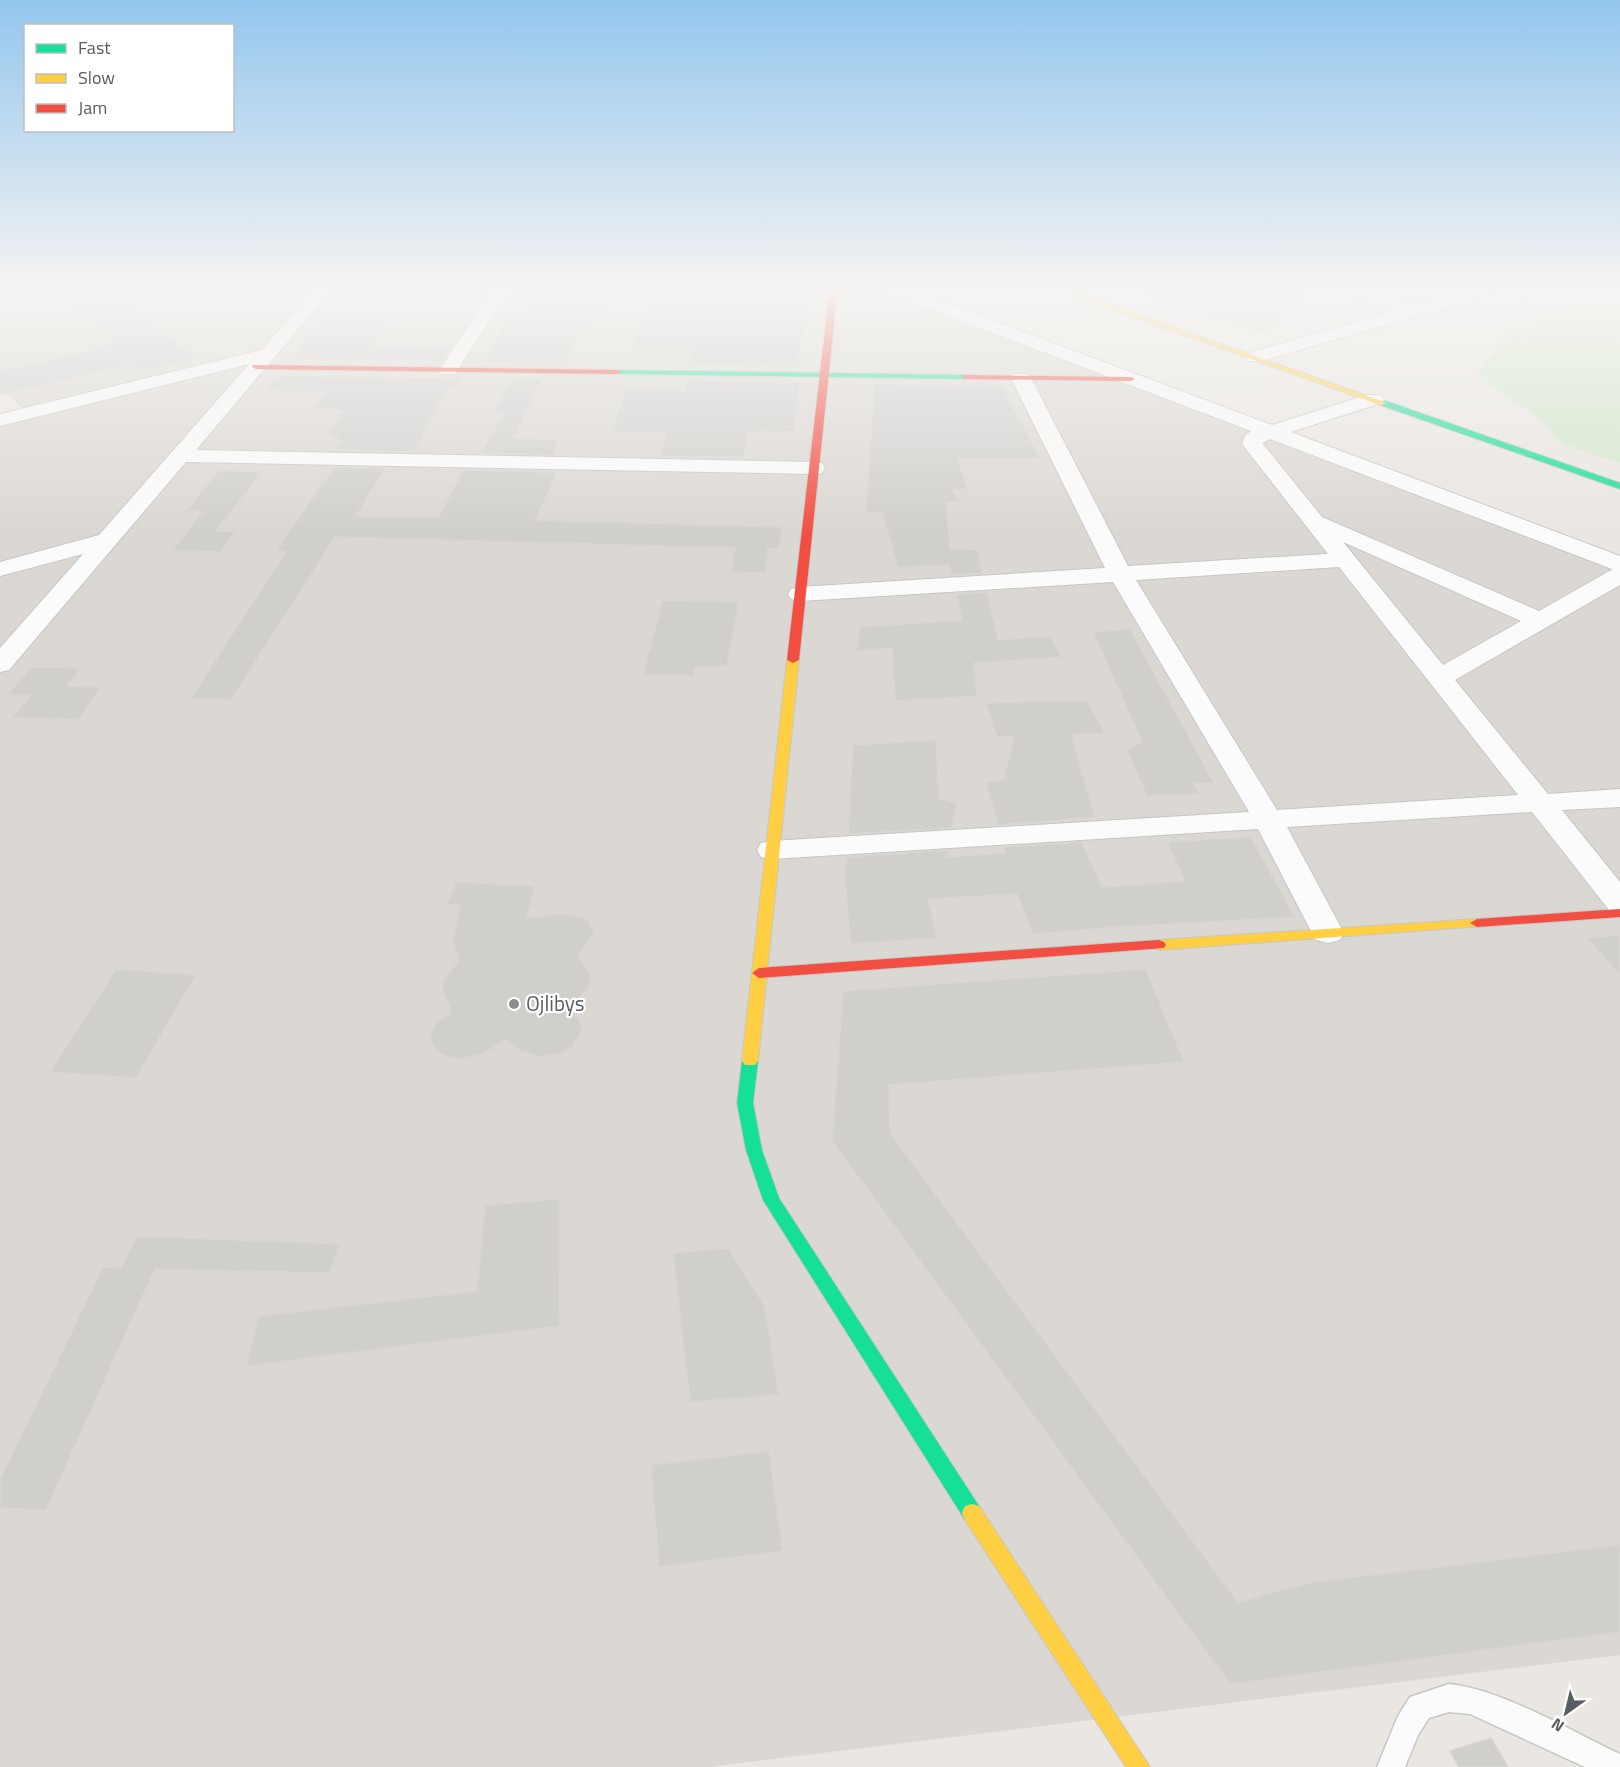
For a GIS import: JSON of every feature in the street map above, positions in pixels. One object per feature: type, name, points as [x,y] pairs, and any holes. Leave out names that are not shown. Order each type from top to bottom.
[{"type":"street","points":[[0,420],[220,370]]},
{"type":"street","points":[[0,664],[254,370]]},
{"type":"street","points":[[483,370],[1131,379]]},
{"type":"street","points":[[825,370],[745,1102],[754,1150],[771,1200],[923,1440],[1093,1694],[1139,1767]]},
{"type":"street","points":[[1108,370],[1620,564]]},
{"type":"street","points":[[1293,370],[1620,486]]},
{"type":"street","points":[[1021,378],[1121,575],[1268,819],[1328,933]]},
{"type":"street","points":[[1374,399],[1255,437],[1252,444],[1620,903]]},
{"type":"street","points":[[179,456],[814,468]]},
{"type":"street","points":[[1313,520],[1540,621]]},
{"type":"street","points":[[0,569],[107,540]]},
{"type":"street","points":[[800,594],[1346,560]]},
{"type":"street","points":[[1440,678],[1620,575]]},
{"type":"street","points":[[772,850],[1620,798]]},
{"type":"street","points":[[759,973],[1620,913]]},
{"type":"lane","points":[[1391,1767],[1408,1726],[1420,1707],[1449,1698],[1470,1700],[1494,1709],[1616,1767]]},
{"type":"shaded area","points":[[0,370],[1095,370],[1620,571],[1620,1655],[709,1767],[0,1767],[0,425],[33,417],[0,389]]},
{"type":"green space","points":[[1480,370],[1620,370],[1620,463],[1562,444],[1536,415],[1476,376]]},
{"type":"building","points":[[2,370],[107,370],[0,395],[0,371]]},
{"type":"building","points":[[277,376],[461,378],[457,387],[449,387],[414,451],[396,452],[336,449],[341,441],[328,432],[344,410],[312,409],[325,392],[264,390]]},
{"type":"building","points":[[511,379],[542,379],[513,438],[558,440],[553,455],[481,453],[503,414],[494,414]]},
{"type":"building","points":[[686,381],[800,383],[793,432],[747,431],[744,457],[661,456],[666,433],[612,432],[625,390],[685,391]]},
{"type":"building","points":[[874,384],[1002,386],[1041,459],[957,459],[968,489],[953,490],[959,502],[946,502],[950,550],[977,549],[982,573],[951,575],[949,565],[898,567],[882,513],[866,512]]},
{"type":"building","points":[[334,467],[386,468],[356,516],[438,518],[463,470],[557,472],[536,520],[782,527],[779,549],[768,548],[765,573],[731,572],[735,548],[335,537],[231,700],[190,699],[286,552],[276,551]]},
{"type":"building","points":[[219,470],[262,472],[216,531],[236,531],[221,552],[172,551],[202,512],[186,511]]},
{"type":"building","points":[[987,592],[998,640],[1050,636],[1062,657],[974,663],[977,696],[895,701],[892,648],[857,651],[859,627],[962,620],[956,594]]},
{"type":"building","points":[[663,600],[739,602],[727,666],[694,667],[694,676],[643,675]]},
{"type":"building","points":[[1130,629],[1214,783],[1194,784],[1199,794],[1147,796],[1127,750],[1142,742],[1093,632]]},
{"type":"building","points":[[31,667],[81,668],[67,686],[101,687],[79,719],[12,718],[30,696],[8,695]]},
{"type":"building","points":[[1087,700],[1105,733],[1071,734],[1095,817],[998,825],[986,782],[1004,780],[1014,736],[997,737],[986,703]]},
{"type":"building","points":[[936,740],[939,799],[957,803],[952,828],[848,834],[853,745]]},
{"type":"building","points":[[1251,837],[1295,917],[1033,934],[1017,894],[928,899],[937,938],[850,944],[844,865],[846,865],[847,857],[949,850],[947,857],[1006,853],[1004,847],[1082,842],[1102,887],[1185,881],[1167,842]]},
{"type":"building","points":[[456,882],[535,886],[527,918],[563,914],[582,917],[589,922],[594,934],[578,955],[590,974],[591,981],[571,1008],[581,1023],[582,1031],[573,1046],[564,1052],[542,1057],[520,1051],[507,1039],[484,1053],[461,1059],[439,1053],[433,1046],[430,1038],[432,1030],[438,1022],[451,1013],[442,987],[444,979],[459,961],[453,941],[460,905],[447,905]]},
{"type":"building","points":[[1620,935],[1620,975],[1587,938]]},
{"type":"building","points":[[116,969],[196,975],[136,1078],[50,1072]]},
{"type":"building","points":[[1146,969],[1184,1062],[889,1085],[890,1133],[1238,1602],[1314,1582],[1620,1545],[1620,1632],[1230,1684],[832,1141],[843,991]]},
{"type":"building","points":[[559,1199],[560,1326],[246,1366],[259,1316],[477,1291],[485,1205]]},
{"type":"building","points":[[137,1236],[340,1244],[330,1273],[155,1269],[46,1510],[0,1508],[0,1479],[103,1267],[121,1268]]},
{"type":"building","points":[[729,1248],[765,1307],[779,1395],[690,1402],[673,1253]]},
{"type":"building","points":[[769,1451],[783,1551],[659,1567],[651,1465]]},
{"type":"building","points":[[1491,1738],[1508,1767],[1459,1767],[1450,1751]]},
{"type":"traffic: fast","points":[[618,372],[966,377]]},
{"type":"traffic: fast","points":[[1383,403],[1620,486]]},
{"type":"traffic: fast","points":[[750,1061],[745,1103],[754,1150],[771,1200],[972,1513]]},
{"type":"traffic: slow","points":[[1291,370],[1383,403]]},
{"type":"traffic: slow","points":[[750,1061],[793,660]]},
{"type":"traffic: slow","points":[[1159,945],[1477,923]]},
{"type":"traffic: slow","points":[[972,1513],[1139,1767]]},
{"type":"traffic: jam","points":[[507,370],[618,372]]},
{"type":"traffic: jam","points":[[793,660],[825,370]]},
{"type":"traffic: jam","points":[[966,377],[1131,379]]},
{"type":"traffic: jam","points":[[1477,923],[1620,913]]},
{"type":"traffic: jam","points":[[759,973],[1159,945]]},
{"type":"place","name":"Ojlibys","points":[[514,1004]]}]
